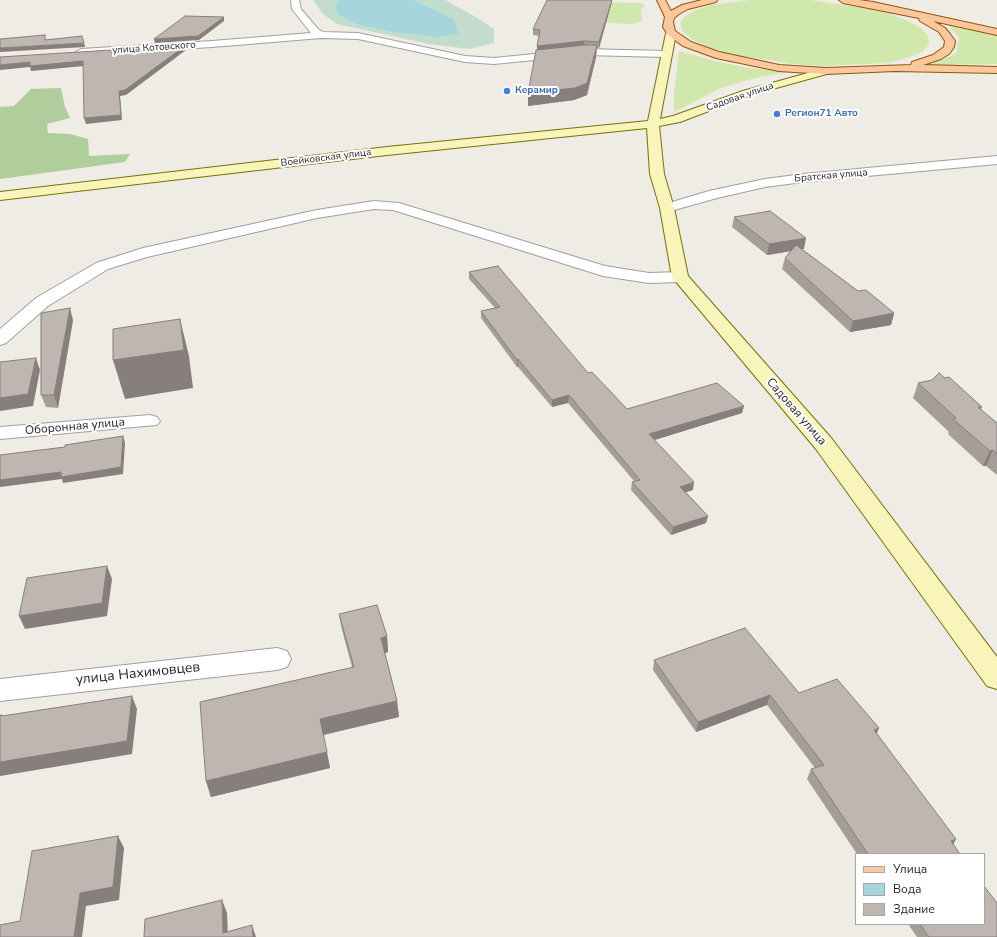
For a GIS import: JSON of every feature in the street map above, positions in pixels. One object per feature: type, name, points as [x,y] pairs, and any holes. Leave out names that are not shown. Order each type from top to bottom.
[{"type":"main road","points":[[660,0],[670,17]]},
{"type":"main road","points":[[713,0],[686,7],[670,17],[668,27],[671,33],[687,44],[700,50],[735,60],[778,68],[826,71],[895,68],[997,70]]},
{"type":"main road","points":[[847,0],[997,32]]},
{"type":"main road","points":[[895,10],[933,24],[948,36],[950,41],[949,47],[945,52],[937,57],[915,65],[895,68]]},
{"type":"main road","points":[[671,33],[653,124],[657,174],[667,208],[680,277]]},
{"type":"main road","name":"Садовая улица","points":[[653,124],[676,119],[747,93],[826,71]]},
{"type":"main road","name":"Воейковская улица","points":[[0,196],[387,151],[653,124]]},
{"type":"main road","name":"Садовая улица","points":[[680,277],[824,444],[997,678]]},
{"type":"street","points":[[296,0],[297,9],[315,31],[321,35]]},
{"type":"street","name":"улица Котовского","points":[[71,53],[321,35],[358,36],[464,59],[494,61],[584,52],[667,54]]},
{"type":"street","name":"Братская улица","points":[[667,208],[714,194],[765,183],[802,178],[997,160]]},
{"type":"street","points":[[0,339],[42,302],[102,266],[143,253],[317,214],[374,205],[394,206],[604,271],[650,278],[680,277]]},
{"type":"street","name":"Оборонная улица","points":[[0,433],[150,421]]},
{"type":"street","name":"улица Нахимовцев","points":[[0,690],[277,659]]},
{"type":"green space","points":[[313,0],[339,0],[336,3],[454,19],[414,0],[445,0],[494,29],[494,43],[469,49],[429,44],[337,24],[323,14]]},
{"type":"green space","points":[[750,0],[810,0],[887,13],[906,20],[921,28],[928,36],[929,44],[922,52],[907,58],[885,63],[826,66],[794,64],[734,55],[710,48],[693,40],[683,32],[680,24],[684,17],[695,10],[711,5]]},
{"type":"green space","points":[[590,2],[641,3],[645,6],[641,9],[642,21],[631,24],[595,22]]},
{"type":"green space","points":[[948,24],[997,35],[997,64],[930,65],[956,54],[959,38]]},
{"type":"green space","points":[[679,51],[715,61],[749,68],[789,72],[755,78],[721,88],[674,112],[674,95]]},
{"type":"green space","points":[[61,88],[65,107],[70,118],[47,124],[48,133],[70,134],[88,139],[89,156],[130,154],[125,162],[0,179],[0,107],[14,106],[31,89]]},
{"type":"water","points":[[339,0],[414,0],[454,19],[458,34],[437,37],[394,32],[357,24],[338,14],[335,3]]},
{"type":"building","points":[[547,0],[612,0],[599,42],[584,41],[537,46],[540,30],[533,29]]},
{"type":"building","points":[[185,16],[224,17],[198,36],[154,39]]},
{"type":"building","points":[[45,35],[45,40],[82,36],[84,43],[0,48],[0,39]]},
{"type":"building","points":[[597,45],[587,83],[575,88],[528,93],[536,50]]},
{"type":"building","points":[[185,46],[125,90],[119,91],[121,115],[84,118],[83,61],[30,66],[30,62],[0,65],[0,57],[111,50],[111,52]]},
{"type":"building","points":[[770,211],[806,238],[769,244],[734,217]]},
{"type":"building","points":[[796,245],[858,291],[866,290],[894,313],[853,321],[785,258]]},
{"type":"building","points":[[498,266],[588,373],[592,372],[627,409],[717,383],[744,406],[649,434],[694,482],[680,487],[708,516],[673,527],[632,482],[640,480],[569,395],[552,400],[518,359],[517,360],[481,311],[500,307],[469,272]]},
{"type":"building","points":[[70,308],[54,395],[41,395],[41,313]]},
{"type":"building","points":[[180,319],[184,350],[113,360],[113,329]]},
{"type":"building","points":[[36,358],[28,394],[0,398],[0,362]]},
{"type":"building","points":[[939,373],[945,378],[949,377],[982,407],[978,407],[997,423],[997,454],[993,450],[990,451],[953,419],[956,418],[918,383],[932,380]]},
{"type":"building","points":[[123,436],[121,467],[61,477],[61,472],[0,480],[0,455],[65,447],[65,445]]},
{"type":"building","points":[[107,566],[102,603],[19,616],[27,578]]},
{"type":"building","points":[[377,605],[387,636],[381,638],[397,701],[320,719],[327,752],[206,781],[200,702],[354,667],[339,614]]},
{"type":"building","points":[[745,628],[799,693],[837,679],[879,728],[874,730],[956,839],[951,841],[959,853],[867,853],[811,769],[824,765],[770,695],[698,722],[654,660]]},
{"type":"building","points":[[132,696],[127,741],[0,762],[0,715],[2,716]]},
{"type":"building","points":[[118,836],[113,887],[80,893],[74,937],[0,937],[0,925],[20,921],[32,851]]},
{"type":"building","points":[[985,887],[997,903],[997,937],[929,937],[921,925],[985,925]]},
{"type":"building","points":[[222,900],[223,933],[252,925],[253,937],[144,937],[145,919]]},
{"type":"place","name":"Керамир","points":[[507,91]]},
{"type":"place","name":"Регион71 Авто","points":[[777,114]]}]
